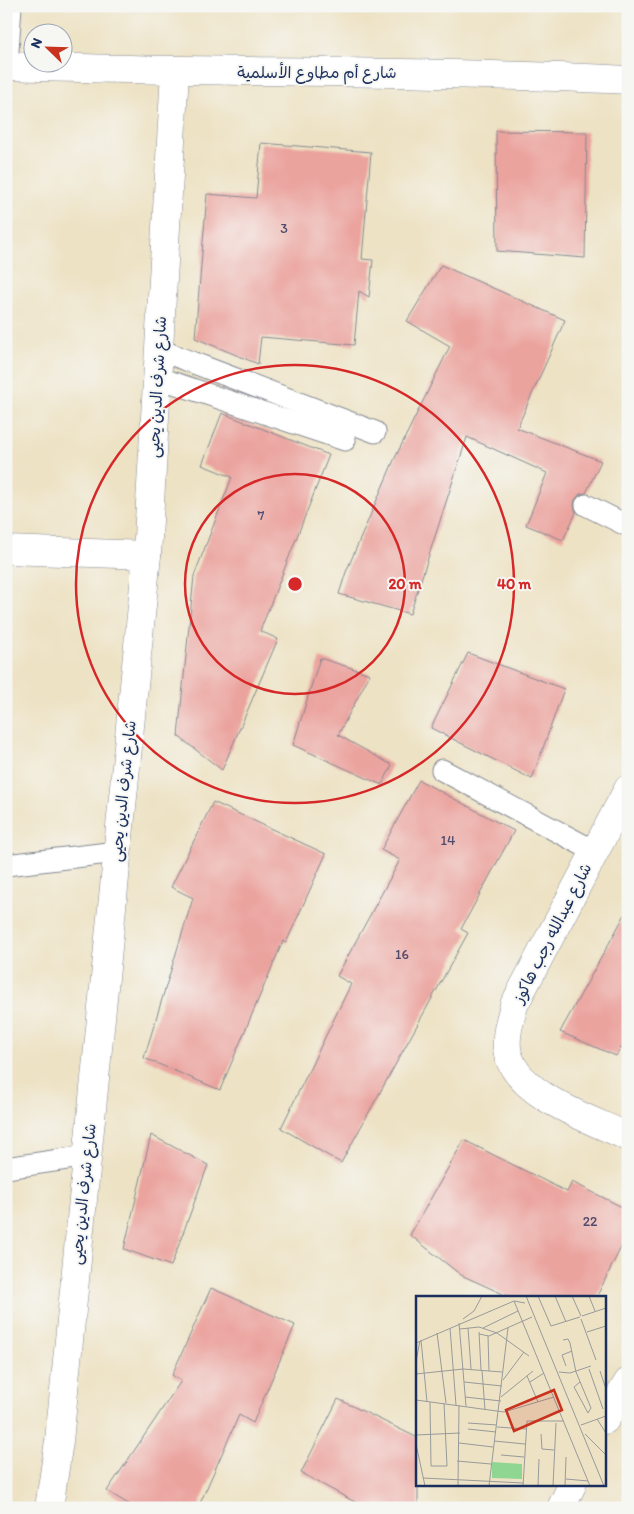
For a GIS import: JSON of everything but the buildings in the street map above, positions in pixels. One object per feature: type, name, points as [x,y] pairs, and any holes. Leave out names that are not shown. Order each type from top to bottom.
[{"type":"street","name":"شارع أم مطاوع الأسلمية","points":[[6,66],[175,72],[492,74],[628,80]]},
{"type":"street","name":"شارع شرف الدين يحيى","points":[[49,1508],[59,1441],[147,555],[159,378],[175,72]]},
{"type":"street","points":[[6,550],[147,555]]},
{"type":"street","name":"شارع عبدالله رجب هاكوز","points":[[628,789],[514,1005],[507,1033],[508,1054],[517,1075],[527,1084],[550,1100],[628,1137]]},
{"type":"street","points":[[606,1418],[628,1382]]},
{"type":"street","points":[[560,1508],[571,1486]]},
{"type":"lane","points":[[6,66],[11,6]]},
{"type":"lane","points":[[160,350],[375,432]]},
{"type":"lane","points":[[159,378],[345,440]]},
{"type":"lane","points":[[586,505],[628,526]]},
{"type":"lane","points":[[442,770],[594,852]]},
{"type":"lane","points":[[6,865],[117,852]]},
{"type":"lane","points":[[6,1168],[87,1156]]}]
